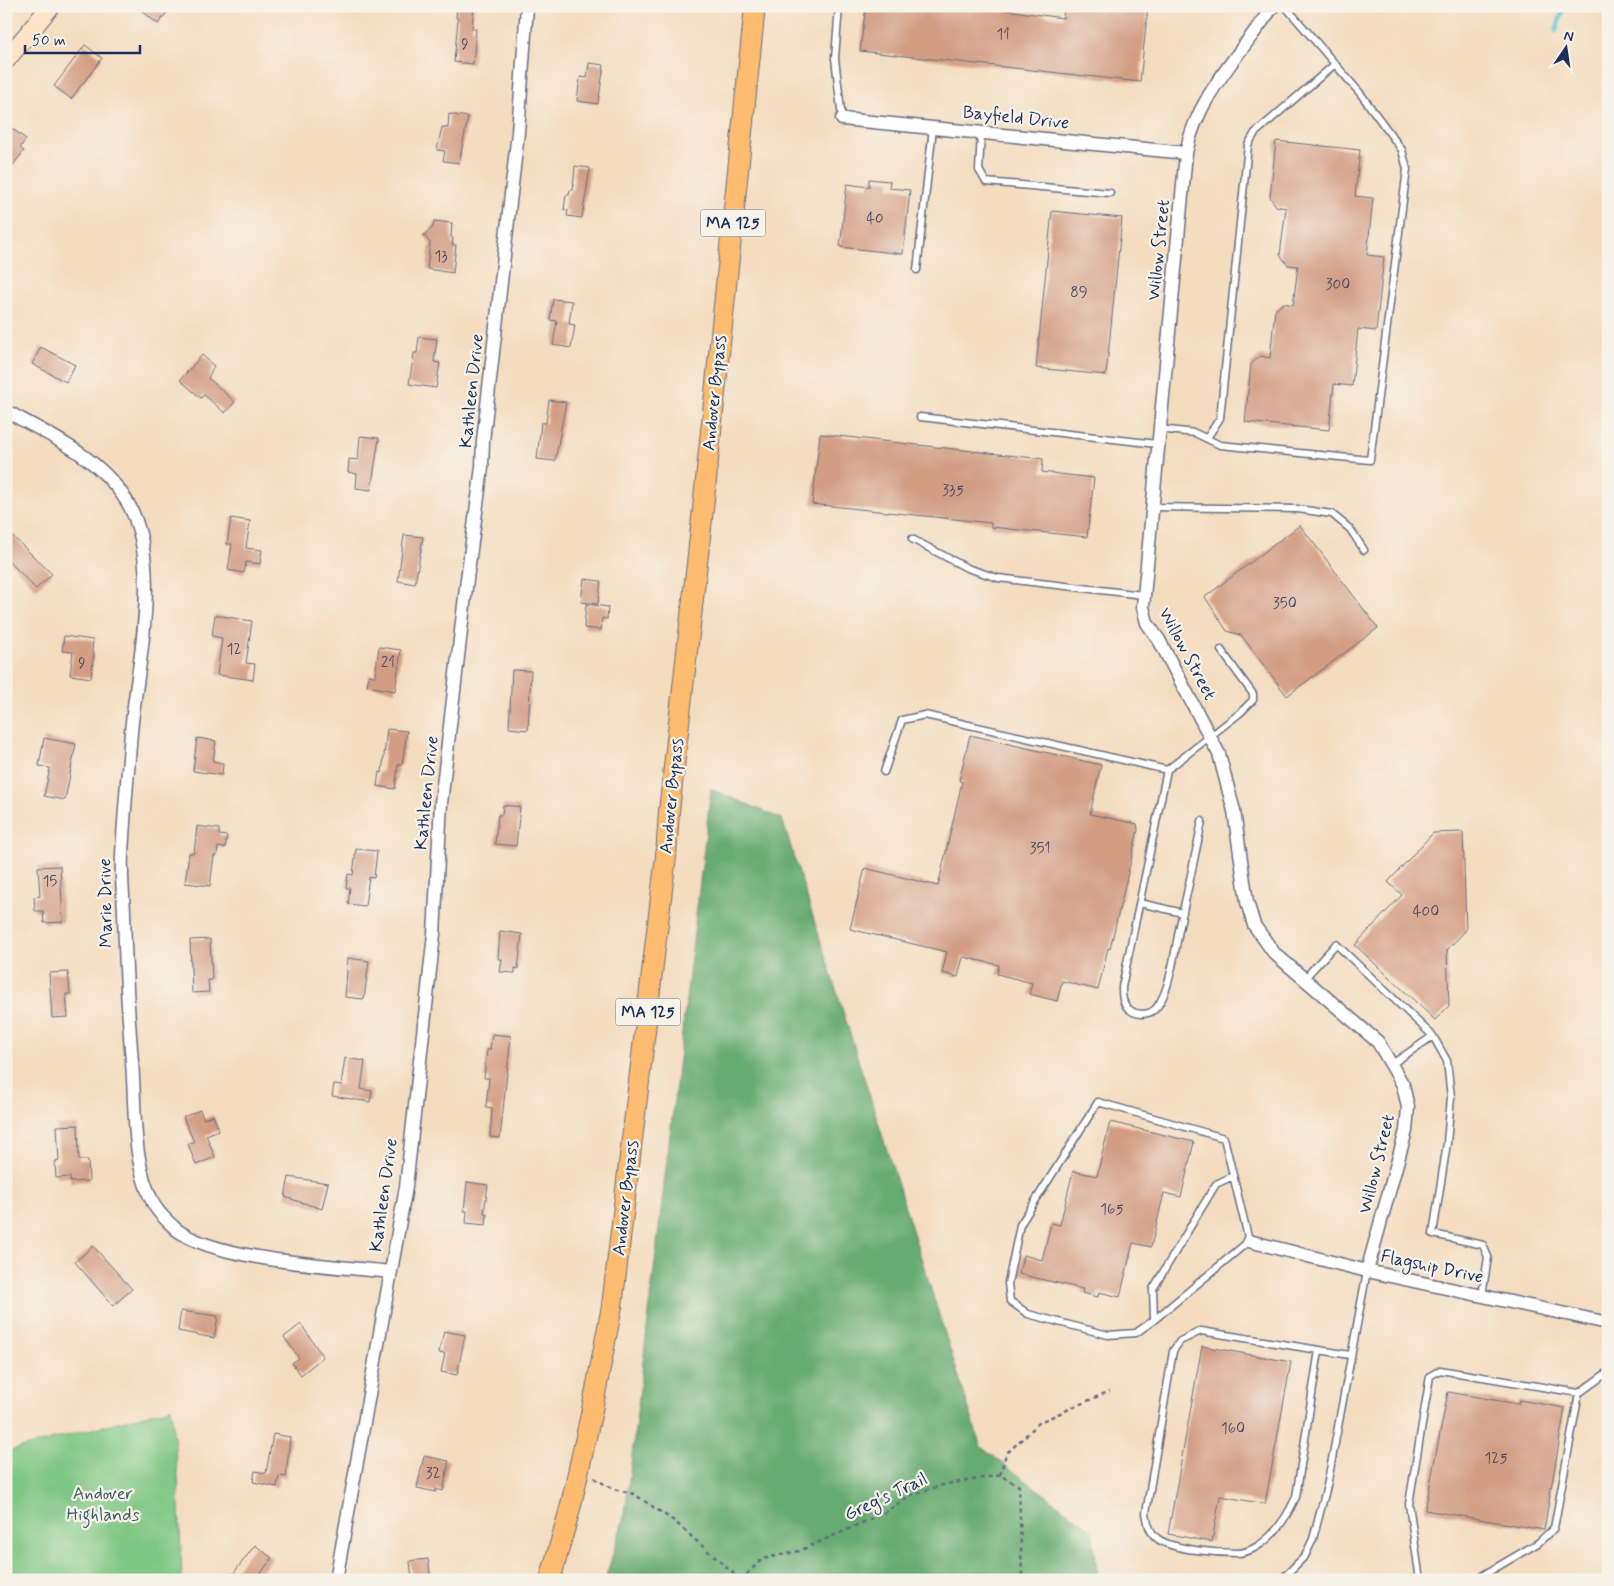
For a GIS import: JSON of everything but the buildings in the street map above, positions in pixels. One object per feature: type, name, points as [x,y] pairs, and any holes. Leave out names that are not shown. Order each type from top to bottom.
[{"type":"main road","name":"Andover Bypass","points":[[550,1580],[592,1410],[619,1261],[666,856],[668,811],[700,537],[755,6]]},
{"type":"street","points":[[6,60],[51,6]]},
{"type":"street","name":"Kathleen Drive","points":[[336,1580],[406,1188],[434,934],[441,803],[482,467],[483,441],[518,132],[527,6]]},
{"type":"street","name":"Willow Street","points":[[1273,6],[1200,110],[1190,132],[1186,153],[1157,444],[1143,607],[1147,622],[1219,754],[1234,811],[1247,902],[1254,925],[1274,953],[1378,1042],[1403,1085],[1408,1107],[1406,1131],[1367,1272]]},
{"type":"street","name":"Bayfield Drive","points":[[842,119],[1186,153]]},
{"type":"street","name":"Marie Drive","points":[[6,411],[75,450],[112,481],[128,502],[136,524],[143,554],[146,619],[132,730],[122,857],[126,994],[133,1065],[135,1135],[142,1171],[155,1206],[163,1217],[180,1232],[230,1252],[390,1272]]},
{"type":"street","name":"Flagship Drive","points":[[1249,1241],[1367,1272],[1608,1323]]},
{"type":"lane","points":[[839,6],[835,58],[842,119]]},
{"type":"lane","points":[[1159,429],[1195,432],[1220,445],[1370,460],[1407,169],[1402,150],[1335,64],[1285,6]]},
{"type":"lane","points":[[1207,438],[1220,418],[1248,144],[1255,133],[1335,64]]},
{"type":"lane","points":[[917,270],[932,128]]},
{"type":"lane","points":[[981,133],[979,170],[986,182],[1110,193]]},
{"type":"lane","points":[[920,417],[1157,444]]},
{"type":"lane","points":[[1151,507],[1298,509],[1332,514],[1350,529],[1364,550]]},
{"type":"lane","points":[[912,539],[967,568],[998,578],[1143,596]]},
{"type":"lane","points":[[1202,821],[1173,961],[1157,1008],[1144,1015],[1135,1014],[1126,1008],[1122,998],[1122,986],[1167,770],[1240,713],[1253,700],[1253,694],[1221,650]]},
{"type":"lane","points":[[884,772],[902,720],[925,715],[1167,770]]},
{"type":"lane","points":[[1140,903],[1183,913]]},
{"type":"lane","points":[[1304,979],[1336,944],[1433,1036],[1447,1062],[1451,1097],[1447,1142],[1434,1234],[1482,1245],[1488,1257],[1482,1296]]},
{"type":"lane","points":[[1392,1064],[1433,1036]]},
{"type":"lane","points":[[1098,1102],[1224,1138],[1233,1176],[1249,1241],[1136,1333],[1108,1335],[1028,1314],[1010,1301],[1008,1283],[1020,1225],[1098,1102]]},
{"type":"lane","points":[[1154,1320],[1153,1290],[1216,1184],[1233,1176]]},
{"type":"lane","points":[[1281,1580],[1290,1574],[1305,1556],[1313,1539],[1327,1486],[1367,1272]]},
{"type":"lane","points":[[1318,1350],[1296,1497],[1286,1518],[1268,1538],[1254,1548],[1239,1554],[1168,1546],[1157,1539],[1149,1530],[1146,1513],[1173,1351],[1180,1341],[1201,1331],[1350,1355]]},
{"type":"lane","points":[[1420,1580],[1409,1504],[1430,1376],[1440,1370],[1578,1393],[1608,1372]]},
{"type":"lane","points":[[1475,1580],[1538,1543],[1554,1528],[1578,1393]]},
{"type":"path","points":[[1022,1580],[1019,1486],[1000,1475],[1006,1454],[1040,1422],[1110,1391]]},
{"type":"path","name":"Greg's Trail","points":[[741,1580],[762,1559],[799,1551],[882,1514],[911,1495],[943,1485],[1000,1475]]},
{"type":"path","points":[[593,1477],[613,1489],[634,1494],[674,1521],[741,1580]]},
{"type":"green space","points":[[711,789],[782,819],[981,1447],[1092,1530],[1098,1580],[605,1580],[625,1514]]},
{"type":"green space","name":"Andover Highlands","points":[[171,1408],[178,1478],[182,1580],[6,1580],[6,1452]]},
{"type":"waterway","points":[[1556,31],[1564,6]]}]
